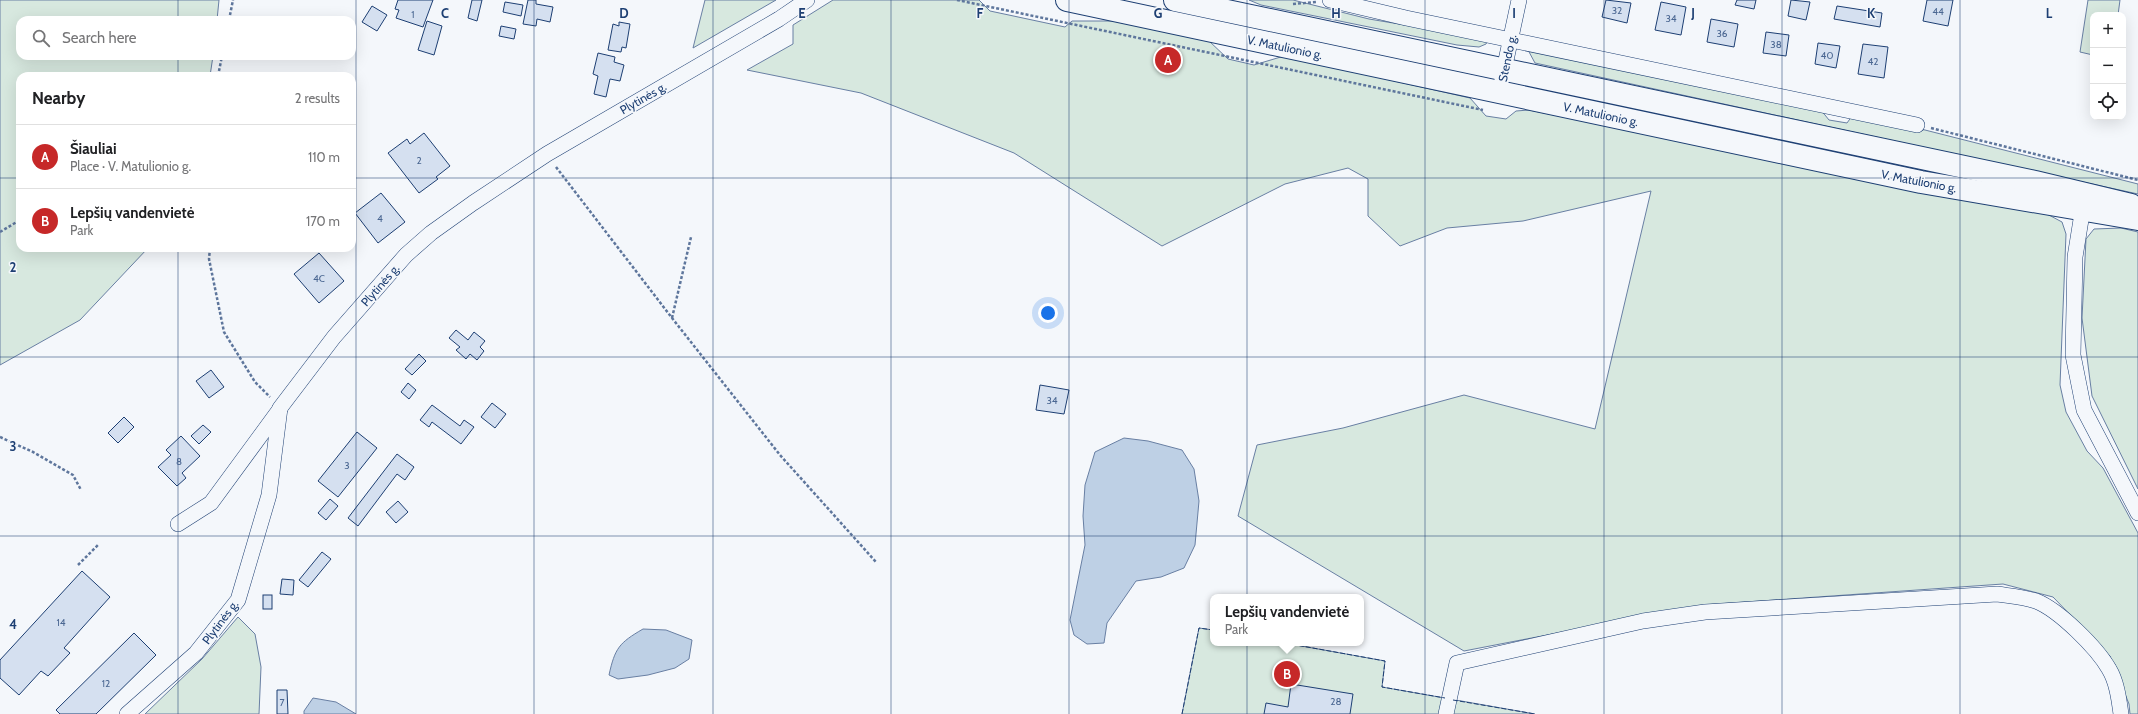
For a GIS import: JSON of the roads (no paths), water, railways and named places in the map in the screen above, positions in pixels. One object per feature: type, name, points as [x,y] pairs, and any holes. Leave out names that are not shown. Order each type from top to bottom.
[{"type":"highway","name":"V. Matulionio g.","points":[[1067,0],[1921,182],[2084,202],[2138,207]]},
{"type":"highway","name":"V. Matulionio g.","points":[[1175,0],[1504,69],[2084,202],[2138,219]]},
{"type":"street","name":"Plytinės g.","points":[[127,714],[196,653],[238,600],[269,495],[280,408],[334,336],[406,255],[431,234],[473,203],[547,154],[779,19],[808,0]]},
{"type":"street","name":"Stendo g.","points":[[1499,92],[1519,0]]},
{"type":"street","points":[[1325,1],[1917,125]]},
{"type":"street","points":[[2084,202],[2075,257],[2073,355],[2084,410],[2138,513]]},
{"type":"street","points":[[178,524],[211,503],[280,408]]},
{"type":"street","points":[[1446,714],[1457,663],[1643,621],[1705,612],[1997,594],[2036,602],[2054,610],[2098,652],[2110,671],[2118,695],[2121,714]]},
{"type":"water","points":[[1124,438],[1148,441],[1182,450],[1194,469],[1199,501],[1195,545],[1184,568],[1161,577],[1136,581],[1107,623],[1104,643],[1087,644],[1074,635],[1070,620],[1085,545],[1083,516],[1085,485],[1095,452]]},
{"type":"water","points":[[643,629],[666,630],[692,640],[689,659],[675,668],[648,675],[618,679],[609,675],[613,658],[619,647],[628,638]]},
{"type":"water","points":[[313,698],[336,702],[356,714],[304,714],[304,711]]},
{"type":"place","name":"Šiauliai","points":[[1168,60]]},
{"type":"place","name":"Lepšių vandenvietė","points":[[1287,674]]}]
